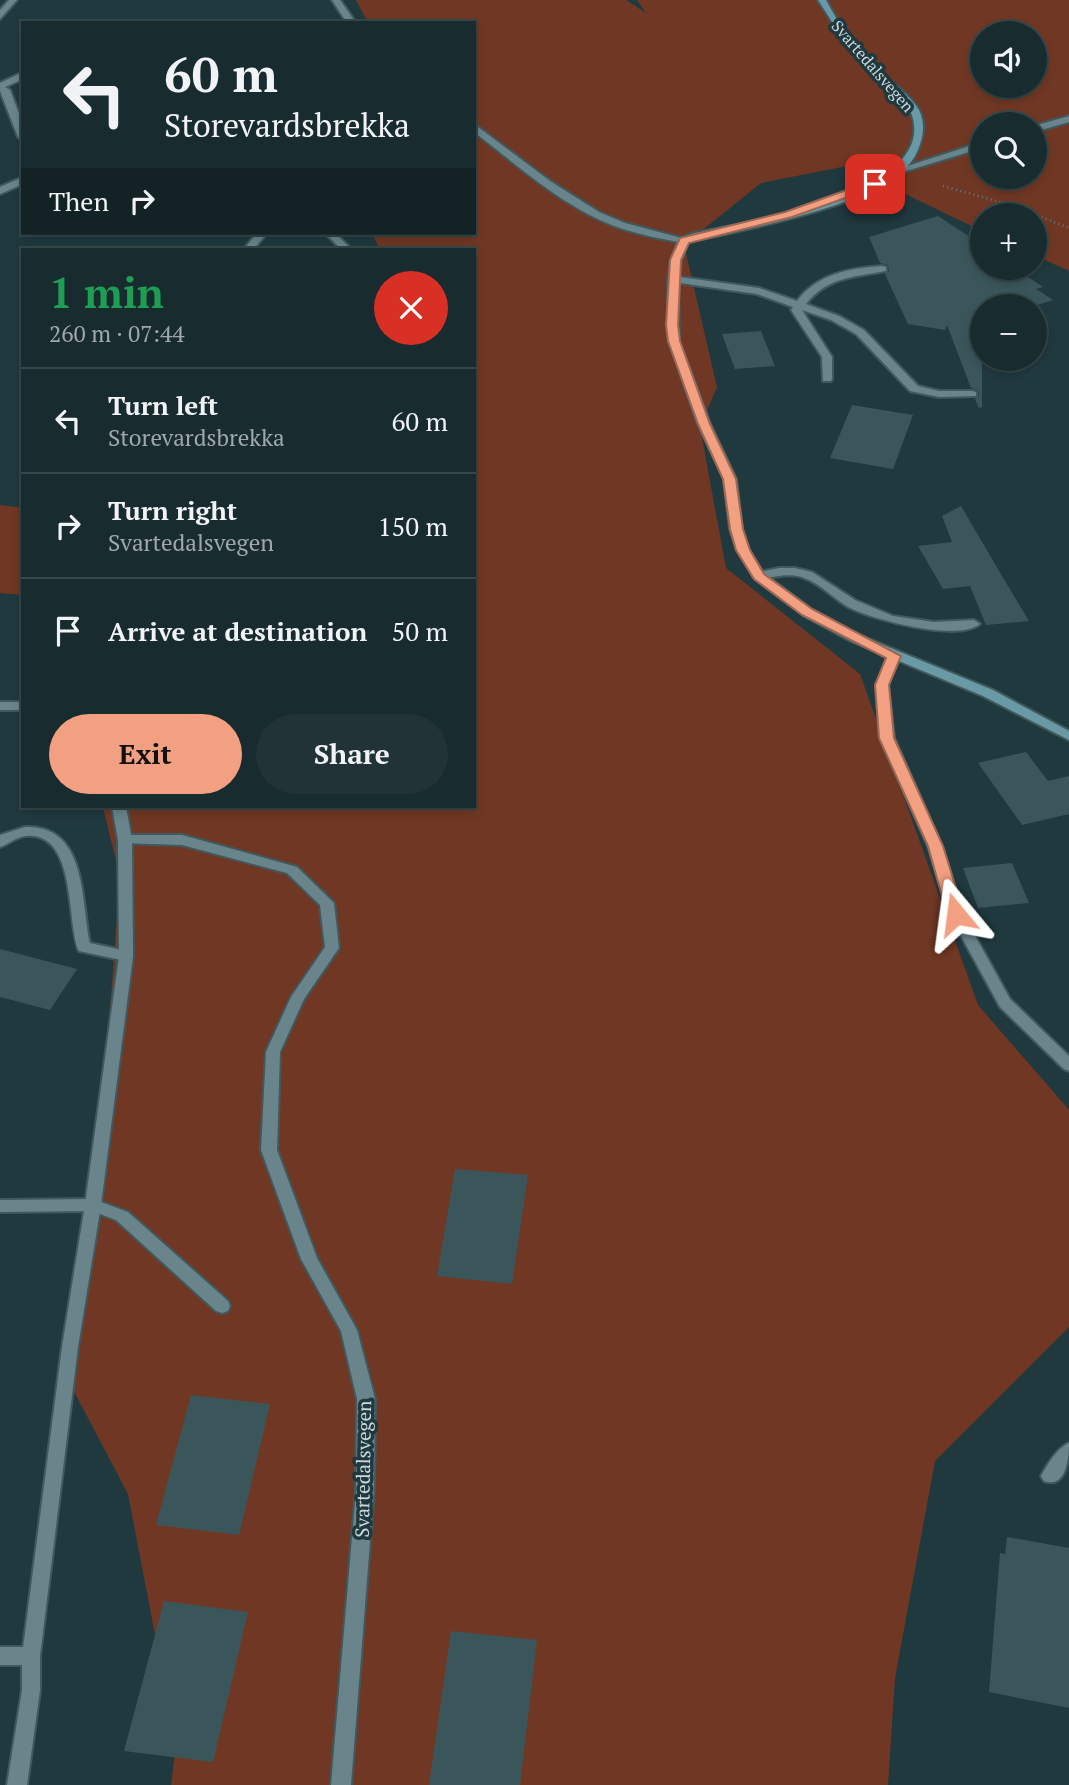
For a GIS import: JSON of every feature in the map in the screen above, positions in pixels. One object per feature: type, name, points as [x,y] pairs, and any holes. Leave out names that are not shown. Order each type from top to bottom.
[{"type":"street","points":[[0,16],[13,0]]},
{"type":"street","points":[[335,0],[351,21]]},
{"type":"street","name":"Svartedalsvegen","points":[[822,0],[829,14],[869,67],[914,110],[919,134],[900,170]]},
{"type":"street","points":[[0,87],[21,76]]},
{"type":"street","points":[[0,87],[5,90],[21,132]]},
{"type":"street","points":[[1047,126],[1069,119]]},
{"type":"street","name":"Svartedalsvegen","points":[[476,129],[575,205],[637,232],[684,240],[788,215],[859,191],[900,170],[970,149]]},
{"type":"street","points":[[0,191],[21,181]]},
{"type":"street","points":[[332,235],[345,248]]},
{"type":"street","points":[[684,240],[676,260],[673,279],[674,341],[704,424],[730,479],[736,529],[743,550],[758,576],[807,612],[894,656],[988,693],[1069,736]]},
{"type":"street","points":[[827,379],[827,357],[796,310],[828,278],[841,273],[882,270]]},
{"type":"street","points":[[673,279],[747,288],[800,304],[835,318],[860,332],[914,389],[939,394],[971,394]]},
{"type":"street","points":[[758,576],[803,572],[865,611],[878,615],[912,622],[961,626],[974,624]]},
{"type":"street","points":[[894,656],[882,685],[887,738],[935,846],[956,914],[1005,1003],[1069,1065]]},
{"type":"street","points":[[0,706],[21,706]]},
{"type":"street","points":[[17,1785],[31,1690],[31,1656],[69,1347],[93,1205],[126,956],[125,840],[119,808]]},
{"type":"street","points":[[0,842],[19,832],[33,830],[47,835],[59,846],[75,874],[84,947],[126,956]]},
{"type":"street","name":"Svartedalsvegen","points":[[125,840],[182,840],[292,870],[327,903],[332,948],[298,997],[274,1052],[269,1150],[309,1259],[349,1330],[366,1399],[365,1490],[341,1785]]},
{"type":"street","points":[[0,1206],[93,1205],[122,1216],[222,1306]]},
{"type":"street","points":[[1050,1476],[1069,1451]]},
{"type":"street","points":[[0,1656],[31,1656]]},
{"type":"path","points":[[890,176],[936,183],[1069,228]]},
{"type":"shaded area","points":[[356,0],[626,0],[646,13],[637,0],[1069,0],[1069,271],[1047,261],[1047,203],[970,203],[970,225],[847,166],[761,183],[684,245],[717,387],[700,427],[726,568],[860,674],[978,1005],[1069,1110],[1069,1327],[935,1461],[895,1678],[888,1785],[171,1785],[176,1744],[128,1494],[69,1382],[106,1063],[120,877],[103,808],[476,808],[476,248],[379,248],[373,235],[476,235],[476,21],[367,21]]},
{"type":"shaded area","points":[[0,505],[21,508],[21,595],[0,593]]},
{"type":"building","points":[[938,216],[970,237],[970,280],[1033,280],[1043,287],[1036,289],[1044,294],[970,294],[970,371],[982,371],[982,407],[979,408],[975,399],[979,396],[978,390],[971,388],[947,325],[945,330],[908,324],[885,274],[889,271],[888,265],[880,263],[869,237]]},
{"type":"building","points":[[761,331],[775,366],[735,369],[722,334]]},
{"type":"building","points":[[852,405],[913,415],[893,469],[830,458]]},
{"type":"building","points":[[961,506],[1029,621],[986,625],[970,586],[943,589],[918,546],[952,542],[942,516]]},
{"type":"building","points":[[1026,752],[1048,781],[1069,776],[1069,814],[1022,825],[978,763]]},
{"type":"building","points":[[1012,863],[1029,903],[978,908],[963,868]]},
{"type":"building","points":[[0,949],[77,969],[50,1010],[0,997]]},
{"type":"building","points":[[455,1169],[528,1175],[512,1284],[437,1276]]},
{"type":"building","points":[[191,1395],[270,1404],[239,1535],[156,1525]]},
{"type":"building","points":[[1007,1537],[1069,1548],[1069,1708],[989,1692],[1000,1553],[1005,1554]]},
{"type":"building","points":[[164,1601],[248,1612],[213,1762],[124,1751]]},
{"type":"building","points":[[451,1631],[537,1640],[520,1785],[429,1785]]},
{"type":"route","points":[[875,184],[788,215],[684,240],[676,260],[673,279],[672,325],[674,341],[704,424],[730,479],[736,529],[743,550],[758,576],[807,612],[894,656],[885,672],[882,685],[887,738],[935,846],[956,914]]}]
